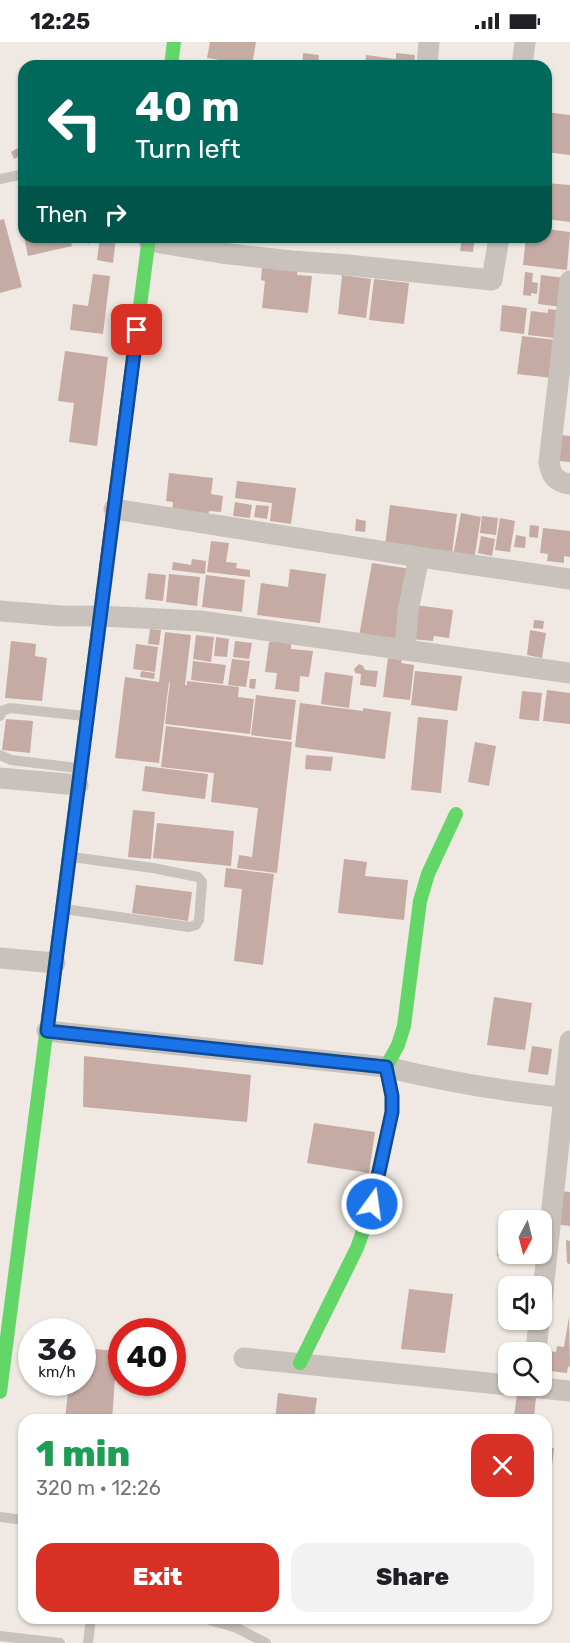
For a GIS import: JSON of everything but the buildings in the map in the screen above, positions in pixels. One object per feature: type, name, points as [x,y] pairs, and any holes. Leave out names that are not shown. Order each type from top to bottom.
[{"type":"main road","points":[[172,60],[174,42]]},
{"type":"main road","points":[[0,1392],[148,243]]},
{"type":"main road","points":[[300,1364],[357,1248],[368,1217],[392,1112],[392,1096],[386,1067],[398,1045],[404,1026],[420,901],[428,874],[456,814]]},
{"type":"street","points":[[428,60],[429,42]]},
{"type":"street","points":[[523,60],[525,42]]},
{"type":"street","points":[[170,243],[221,253],[492,280],[497,243]]},
{"type":"street","points":[[569,290],[563,385],[549,462],[554,478],[570,484]]},
{"type":"street","points":[[114,509],[570,579]]},
{"type":"street","points":[[405,650],[408,611],[419,557]]},
{"type":"street","points":[[0,610],[61,616],[200,621],[570,673]]},
{"type":"street","points":[[0,778],[79,777]]},
{"type":"street","points":[[0,958],[55,963]]},
{"type":"street","points":[[47,1031],[386,1067],[451,1082],[530,1095],[566,1098]]},
{"type":"street","points":[[545,1276],[566,1098],[570,1041]]},
{"type":"street","points":[[244,1358],[498,1384]]},
{"type":"street","points":[[552,1389],[570,1391]]},
{"type":"lane","points":[[0,179],[18,175]]},
{"type":"lane","points":[[0,716],[2,711],[10,708],[87,717]]},
{"type":"lane","points":[[0,754],[11,760],[79,777]]},
{"type":"lane","points":[[62,909],[189,927],[196,925],[199,920],[202,882],[198,878],[153,868],[69,857]]},
{"type":"lane","points":[[0,1517],[18,1519]]},
{"type":"lane","points":[[88,1643],[90,1624]]},
{"type":"lane","points":[[224,1624],[266,1643]]},
{"type":"lane","points":[[0,1636],[60,1643]]},
{"type":"traffic: fast","points":[[172,60],[174,42]]},
{"type":"traffic: fast","points":[[131,375],[148,243]]},
{"type":"traffic: fast","points":[[0,1392],[106,568]]},
{"type":"traffic: fast","points":[[300,1363],[357,1248],[368,1217],[392,1112],[392,1097],[386,1067],[398,1045],[404,1026],[420,901],[428,874],[456,814]]},
{"type":"traffic: jam","points":[[106,568],[131,375]]},
{"type":"route","points":[[137,330],[47,1031],[386,1067],[392,1096],[392,1112],[372,1204]]}]
